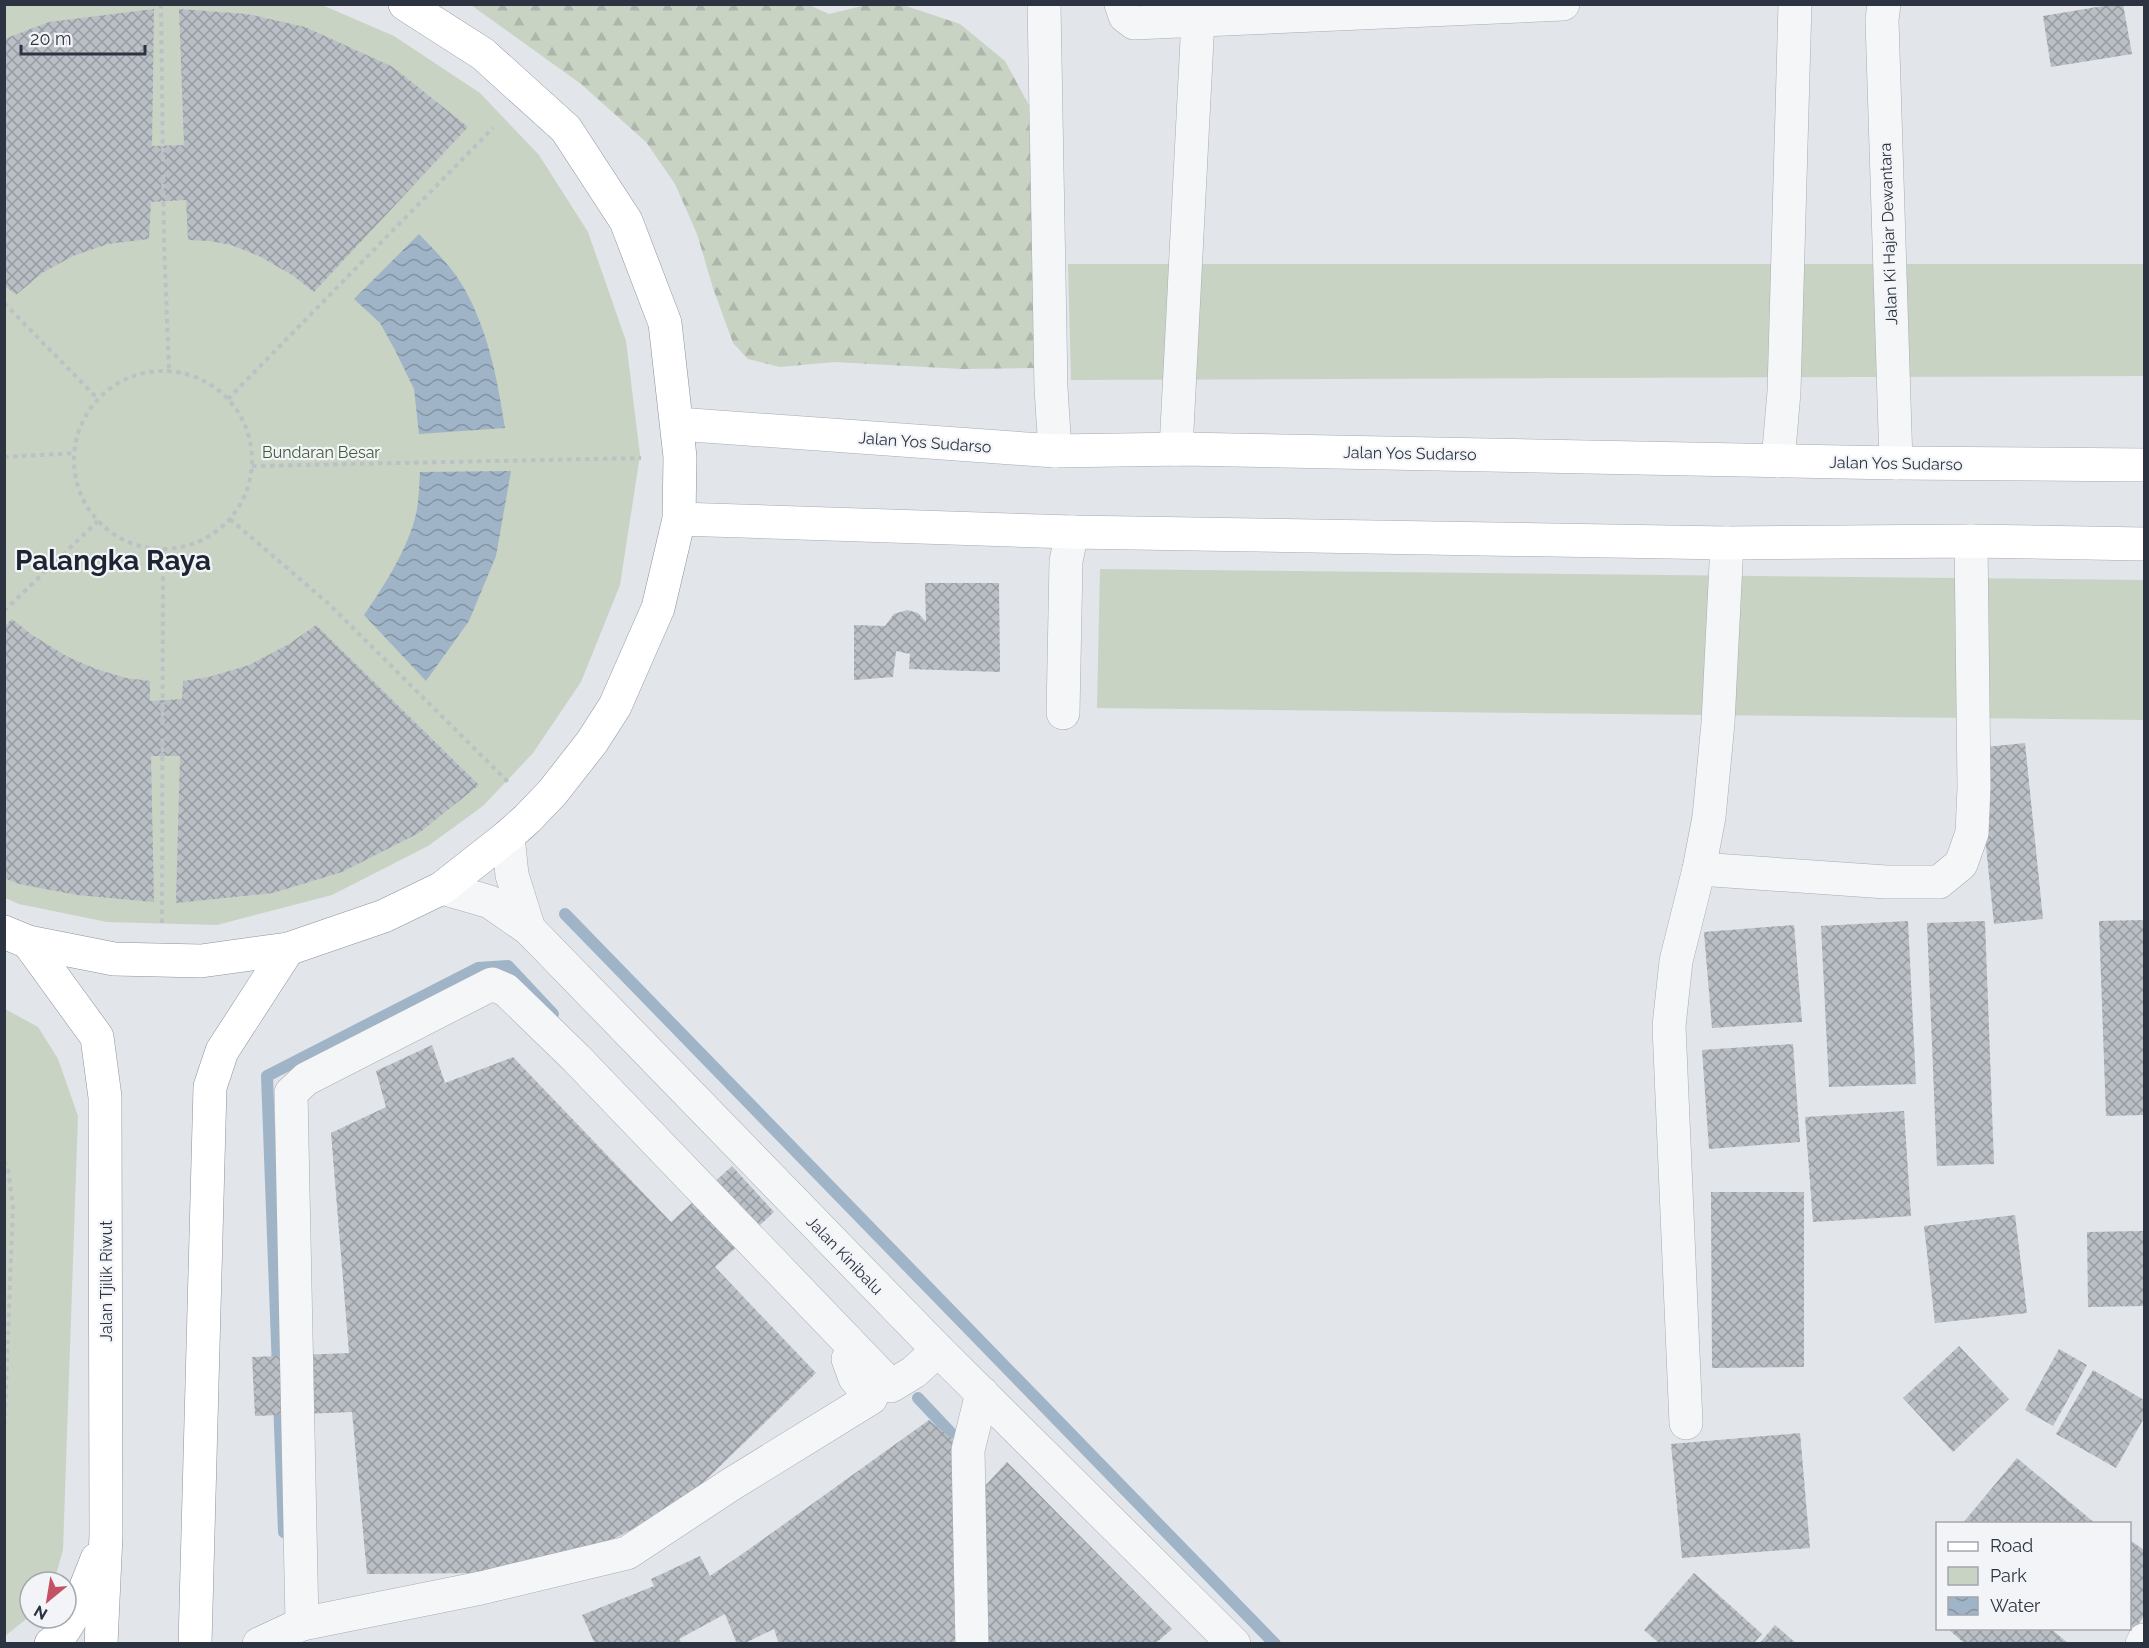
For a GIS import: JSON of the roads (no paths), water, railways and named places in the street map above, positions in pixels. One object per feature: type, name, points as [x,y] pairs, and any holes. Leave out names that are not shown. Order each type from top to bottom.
[{"type":"main road","points":[[16,937],[114,959],[201,961],[288,949],[384,916],[442,888],[508,836],[552,793],[592,742],[615,706],[658,608],[679,519],[680,457],[665,323],[626,221],[566,129],[483,54],[405,4]]},
{"type":"main road","name":"Jalan Yos Sudarso","points":[[677,424],[1055,451],[1176,449],[1896,463],[2145,465]]},
{"type":"main road","points":[[679,519],[1072,532],[1727,543],[1971,541],[2145,544]]},
{"type":"main road","name":"Jalan Tjilik Riwut","points":[[16,937],[97,1037],[105,1096],[106,1535],[101,1644]]},
{"type":"main road","points":[[195,1644],[210,1087],[222,1051],[288,949]]},
{"type":"main road","points":[[51,1644],[60,1637],[88,1584],[106,1535]]},
{"type":"street","points":[[1044,4],[1051,364],[1055,451]]},
{"type":"street","points":[[1120,4],[1125,16],[1134,23],[1563,4]]},
{"type":"street","points":[[1778,461],[1784,392],[1795,4]]},
{"type":"street","name":"Jalan Ki Hajar Dewantara","points":[[1884,4],[1882,20],[1896,463]]},
{"type":"street","points":[[1176,449],[1198,20]]},
{"type":"street","points":[[1063,713],[1066,561],[1072,532]]},
{"type":"street","points":[[1699,869],[1886,882],[1939,882],[1960,864],[1972,833],[1974,787],[1971,541]]},
{"type":"street","points":[[1686,1423],[1669,1026],[1676,961],[1699,869],[1708,817],[1718,723],[1727,543]]},
{"type":"street","name":"Jalan Kinibalu","points":[[508,836],[512,874],[529,929],[938,1350],[1234,1644]]},
{"type":"street","points":[[442,888],[490,902],[529,929]]},
{"type":"street","points":[[302,1624],[291,1093],[306,1079],[492,984],[506,990],[576,1058],[891,1386],[914,1372],[938,1350]]},
{"type":"street","points":[[723,1243],[781,1300],[812,1305]]},
{"type":"street","points":[[259,1644],[302,1624],[481,1588],[627,1553],[730,1485],[871,1398],[855,1378],[838,1330]]},
{"type":"street","points":[[972,1644],[968,1450],[982,1393]]},
{"type":"street","points":[[299,1521],[314,1495],[314,1424]]},
{"type":"water","points":[[419,234],[457,276],[478,317],[495,372],[505,428],[419,434],[414,389],[380,323],[354,299]]},
{"type":"water","points":[[511,471],[496,556],[469,621],[426,681],[364,615],[387,580],[407,540],[417,509],[420,472]]},
{"type":"waterway","points":[[565,914],[1275,1644]]},
{"type":"waterway","points":[[278,1370],[267,1076],[478,968],[508,966],[553,1014]]},
{"type":"waterway","points":[[918,1398],[951,1433]]},
{"type":"waterway","points":[[279,1400],[284,1532]]},
{"type":"district","name":"Palangka Raya","points":[[113,560]]},
{"type":"park label","name":"Bundaran Besar","points":[[321,452]]}]
